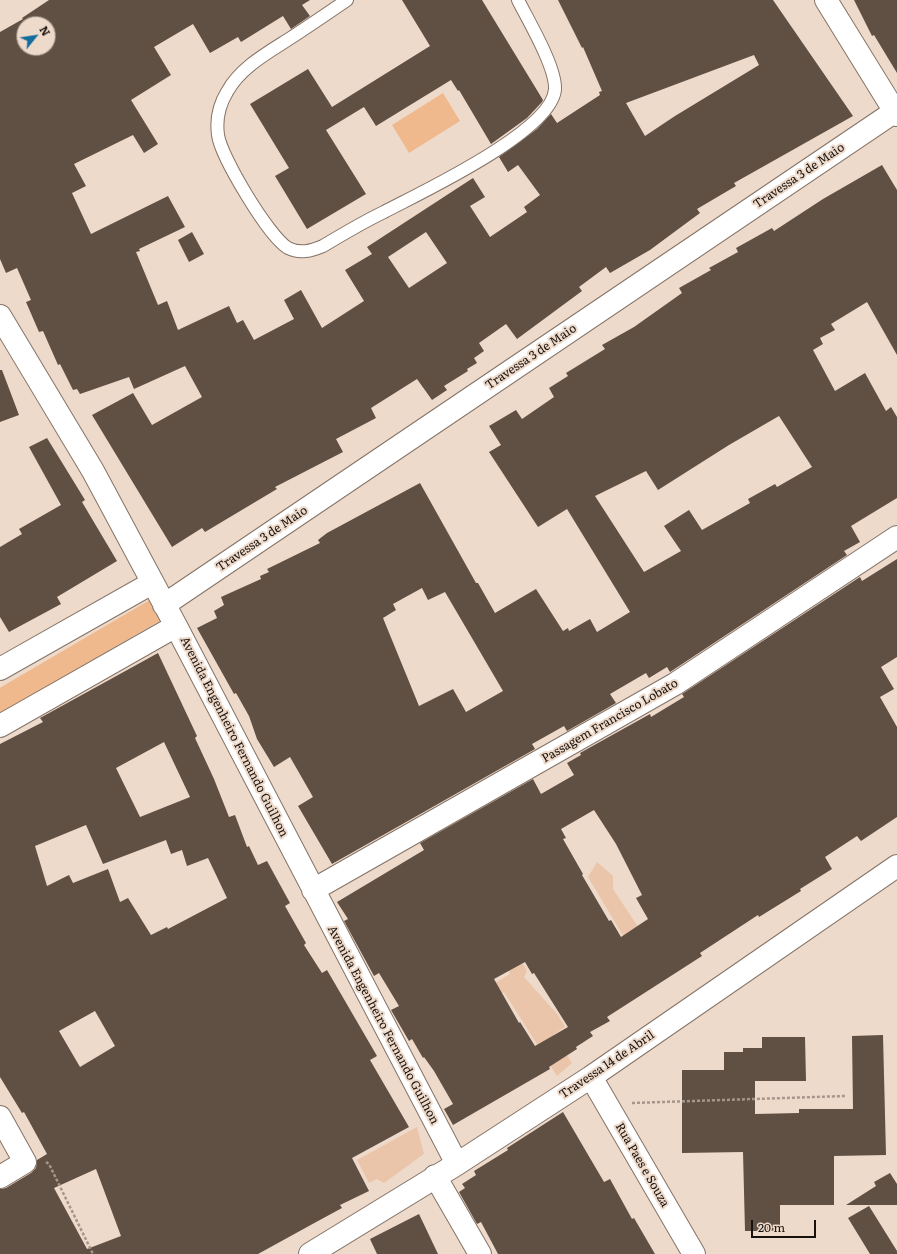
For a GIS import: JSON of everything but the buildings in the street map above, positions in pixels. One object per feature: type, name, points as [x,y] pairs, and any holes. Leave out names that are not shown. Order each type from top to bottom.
[{"type":"street","points":[[826,0],[896,112]]},
{"type":"street","name":"Travessa 3 de Maio","points":[[164,605],[896,112]]},
{"type":"street","name":"Avenida Engenheiro Fernando Guilhon","points":[[0,316],[93,471],[176,626],[312,890],[457,1164]]},
{"type":"street","name":"Passagem Francisco Lobato","points":[[312,890],[675,684],[897,537]]},
{"type":"street","points":[[0,669],[152,583]]},
{"type":"street","points":[[0,726],[176,626]]},
{"type":"street","name":"Travessa 14 de Abril","points":[[310,1254],[435,1176],[457,1164],[591,1076],[897,866]]},
{"type":"street","name":"Rua Paes e Souza","points":[[591,1076],[694,1254]]},
{"type":"street","points":[[0,1117],[25,1162],[0,1177]]},
{"type":"street","points":[[435,1176],[480,1254]]},
{"type":"lane","points":[[347,0],[257,60],[245,70],[227,92],[218,113],[218,136],[223,151],[265,225],[279,241],[288,248],[296,251],[303,252],[323,246],[441,182],[492,153],[517,136],[539,117],[554,96],[555,81],[547,60],[518,0]]},
{"type":"path","points":[[607,1104],[845,1096]]},
{"type":"path","points":[[25,1162],[38,1157],[49,1164],[93,1254]]},
{"type":"shaded area","points":[[443,93],[460,121],[409,153],[392,125]]},
{"type":"shaded area","points":[[597,862],[613,876],[613,889],[668,972],[652,984],[588,877]]},
{"type":"shaded area","points":[[518,954],[527,971],[524,977],[558,1015],[565,1027],[553,1035],[572,1063],[557,1076],[504,992],[437,1030],[488,987],[510,974],[505,962]]},
{"type":"shaded area","points":[[417,1127],[424,1154],[384,1183],[377,1179],[369,1183],[357,1160]]},
{"type":"waterway","points":[[0,701],[164,605]]}]
